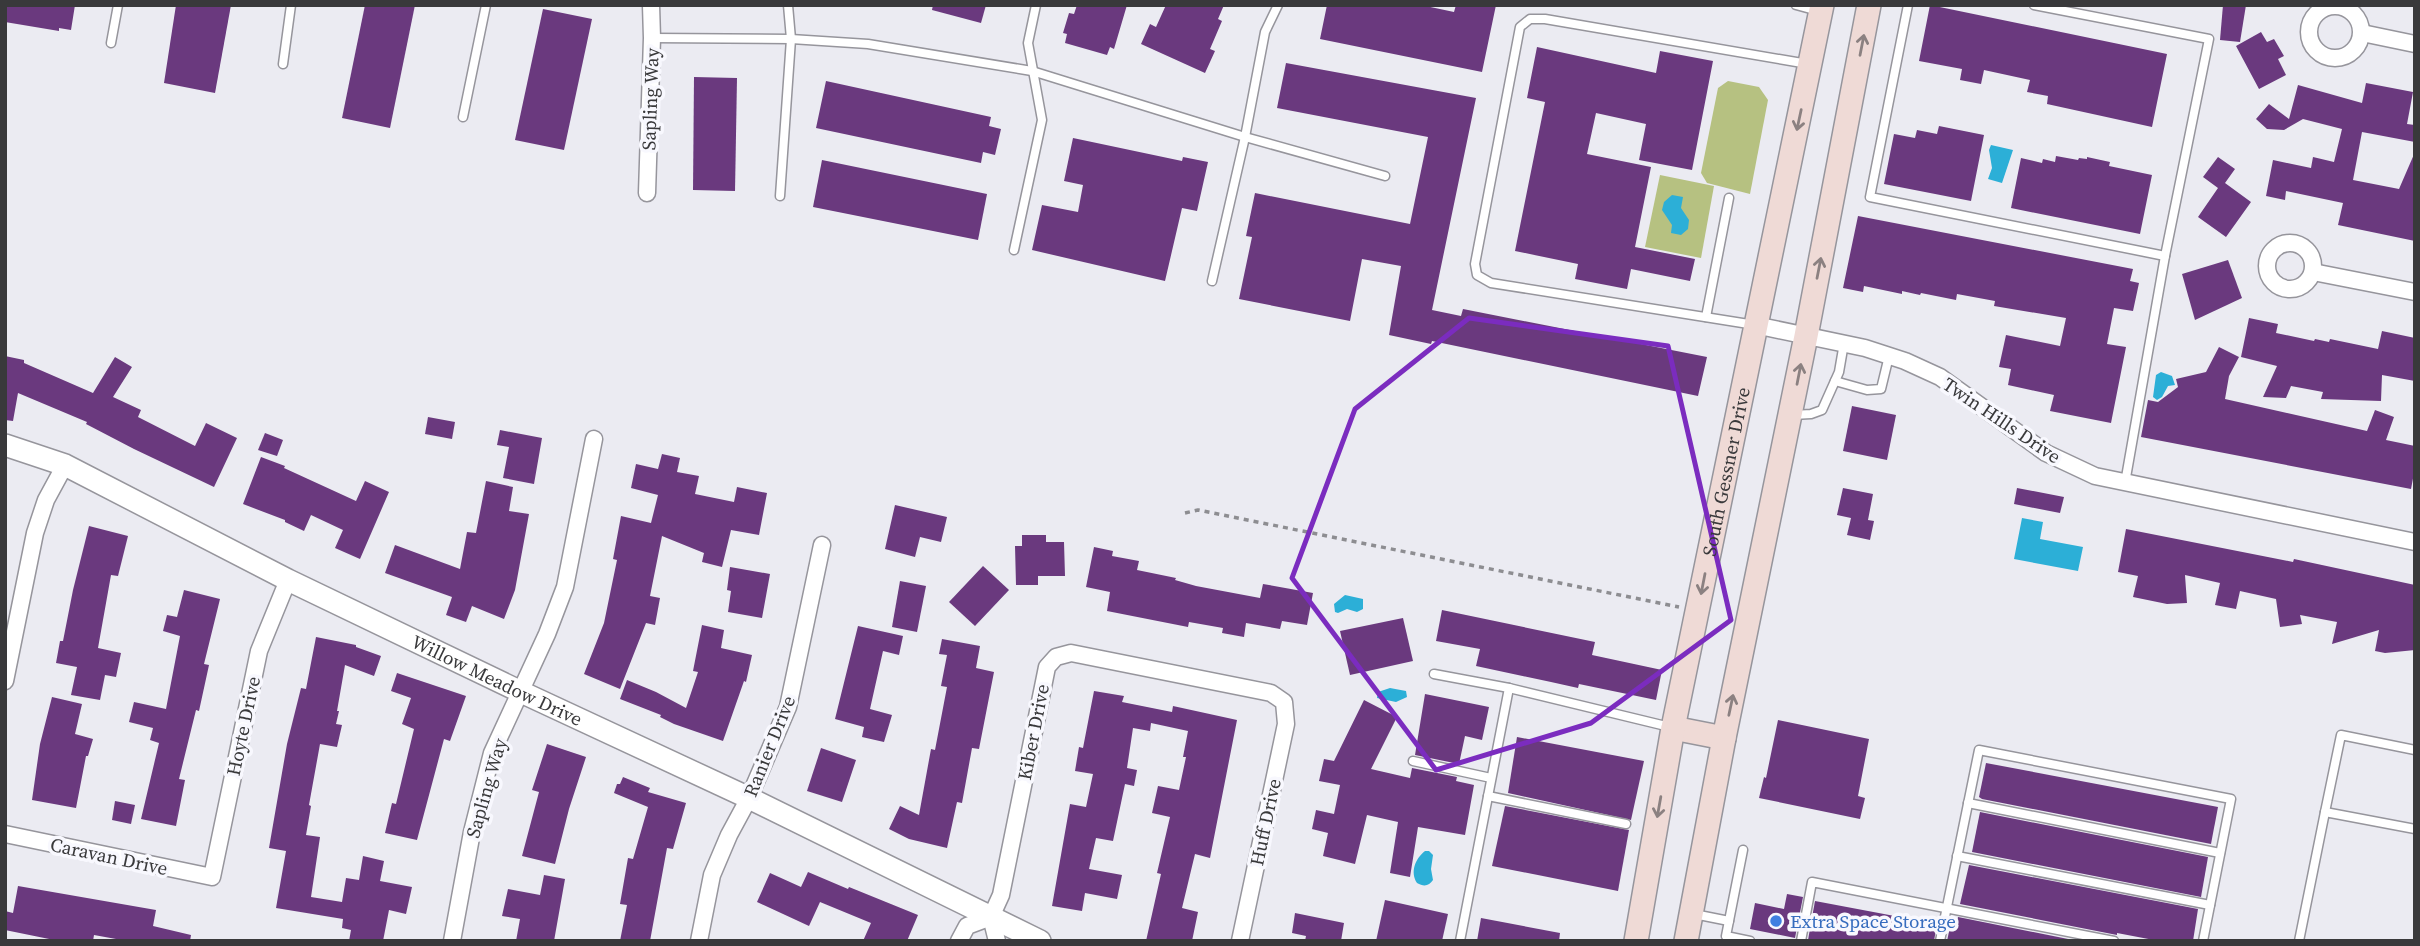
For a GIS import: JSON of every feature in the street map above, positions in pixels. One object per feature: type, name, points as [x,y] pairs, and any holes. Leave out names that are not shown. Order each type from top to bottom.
[{"type":"main road","points":[[1686,941],[1869,5]]},
{"type":"main road","name":"South Gessner Drive","points":[[1636,941],[1673,728],[1822,8]]},
{"type":"main road","points":[[1673,728],[1724,738]]},
{"type":"street","name":"Sapling Way","points":[[647,193],[651,5]]},
{"type":"street","points":[[2362,33],[2415,44]]},
{"type":"street","points":[[2313,272],[2415,292]]},
{"type":"street","name":"Twin Hills Drive","points":[[1755,325],[1889,356],[1940,377],[2046,453],[2095,476],[2415,542]]},
{"type":"street","name":"Sapling Way","points":[[452,941],[471,832],[492,753],[547,634],[565,587],[594,439]]},
{"type":"street","name":"Willow Meadow Drive","points":[[5,445],[65,465],[288,580],[749,797],[1041,941]]},
{"type":"street","points":[[5,681],[35,533],[46,500],[65,465]]},
{"type":"street","name":"Ranier Drive","points":[[699,941],[712,875],[788,707],[821,545]]},
{"type":"street","name":"Hoyte Drive","points":[[212,877],[259,651],[288,580]]},
{"type":"street","name":"Kiber Drive","points":[[990,917],[1001,895],[1046,667],[1056,657],[1071,653],[1084,655],[1271,693],[1284,702]]},
{"type":"street","name":"Huff Drive","points":[[1240,941],[1286,724],[1284,702]]},
{"type":"street","name":"Caravan Drive","points":[[5,834],[212,877]]},
{"type":"street","points":[[959,941],[967,926],[990,917],[997,941]]},
{"type":"lane","points":[[111,43],[118,5]]},
{"type":"lane","points":[[283,64],[291,5]]},
{"type":"lane","points":[[463,117],[486,5]]},
{"type":"lane","points":[[780,196],[791,39],[788,5]]},
{"type":"lane","points":[[1014,250],[1042,120],[1028,43],[1036,5]]},
{"type":"lane","points":[[1212,281],[1245,137],[1265,32],[1278,5]]},
{"type":"lane","points":[[1796,5],[1822,8]]},
{"type":"lane","points":[[1908,5],[1870,197],[2165,256]]},
{"type":"lane","points":[[2034,5],[2210,39],[2165,256],[2125,483]]},
{"type":"lane","points":[[1755,325],[1491,283],[1477,275],[1475,264],[1520,27],[1530,19],[1545,19],[1811,65]]},
{"type":"lane","points":[[652,38],[791,39],[868,44],[1032,72],[1245,137],[1385,176]]},
{"type":"lane","points":[[1706,317],[1729,198]]},
{"type":"lane","points":[[1790,415],[1811,414],[1822,410],[1839,372],[1844,344]]},
{"type":"lane","points":[[1835,381],[1867,390],[1881,388],[1889,356]]},
{"type":"lane","points":[[1434,674],[1508,688],[1673,728]]},
{"type":"lane","points":[[1460,941],[1508,688]]},
{"type":"lane","points":[[2299,941],[2340,735],[2415,750]]},
{"type":"lane","points":[[1941,941],[1979,750],[2231,799],[2203,941]]},
{"type":"lane","points":[[1413,761],[1492,778]]},
{"type":"lane","points":[[1488,796],[1626,824]]},
{"type":"lane","points":[[1968,803],[2220,853]]},
{"type":"lane","points":[[2325,812],[2415,829]]},
{"type":"lane","points":[[1743,850],[1726,936],[1750,941]]},
{"type":"lane","points":[[1958,856],[2210,905]]},
{"type":"lane","points":[[1801,941],[1812,882],[2114,941]]},
{"type":"lane","points":[[1692,913],[1729,921]]},
{"type":"path","points":[[1185,513],[1198,510],[1698,611]]},
{"type":"highlighted area","points":[[1469,318],[1668,346],[1731,620],[1591,723],[1436,770],[1292,578],[1355,409]]},
{"type":"green space","points":[[1728,81],[1759,87],[1768,100],[1750,194],[1707,183],[1701,173],[1718,88]]},
{"type":"green space","points":[[1660,175],[1714,186],[1701,258],[1645,247]]},
{"type":"water","points":[[1991,145],[2013,150],[2002,183],[1988,179],[1992,168],[1989,150]]},
{"type":"water","points":[[1672,195],[1683,197],[1681,208],[1689,220],[1688,229],[1681,235],[1671,233],[1672,225],[1662,210],[1664,202]]},
{"type":"water","points":[[2161,372],[2172,376],[2175,385],[2168,386],[2157,400],[2153,397],[2156,375]]},
{"type":"water","points":[[2022,518],[2043,522],[2040,539],[2083,547],[2078,571],[2014,559]]},
{"type":"water","points":[[1345,595],[1363,599],[1363,609],[1357,612],[1347,609],[1335,612],[1334,604]]},
{"type":"water","points":[[1390,688],[1406,691],[1407,697],[1396,702],[1377,698],[1378,692]]},
{"type":"water","points":[[1425,851],[1433,855],[1433,880],[1428,885],[1417,883],[1414,870],[1416,862]]},
{"type":"building","points":[[5,5],[75,5],[71,30],[59,28],[59,31],[5,22]]},
{"type":"building","points":[[176,5],[231,5],[215,93],[164,83]]},
{"type":"building","points":[[365,5],[415,5],[390,128],[342,118]]},
{"type":"building","points":[[933,5],[986,5],[981,23],[932,10]]},
{"type":"building","points":[[1077,5],[1127,5],[1114,49],[1110,47],[1107,55],[1065,43],[1067,34],[1063,33],[1069,13],[1074,14]]},
{"type":"building","points":[[1166,5],[1224,5],[1218,19],[1222,21],[1210,49],[1215,51],[1205,73],[1141,44],[1150,24],[1156,27]]},
{"type":"building","points":[[1327,5],[1421,5],[1454,12],[1456,5],[1496,5],[1482,72],[1320,39]]},
{"type":"building","points":[[1930,5],[2167,54],[2152,127],[2047,104],[2048,96],[2027,92],[2030,80],[1984,70],[1981,84],[1960,80],[1962,69],[1919,61]]},
{"type":"building","points":[[2223,5],[2246,5],[2240,42],[2220,40]]},
{"type":"building","points":[[543,9],[592,19],[564,150],[515,140]]},
{"type":"building","points":[[2261,32],[2267,42],[2274,39],[2284,56],[2278,59],[2286,75],[2259,89],[2236,46]]},
{"type":"building","points":[[1537,47],[1656,73],[1660,51],[1713,61],[1692,170],[1639,160],[1646,124],[1596,113],[1587,154],[1651,167],[1635,247],[1695,259],[1690,281],[1631,269],[1627,289],[1575,279],[1578,264],[1515,251],[1545,102],[1527,98]]},
{"type":"building","points":[[1286,63],[1476,98],[1432,310],[1461,316],[1463,309],[1707,357],[1698,396],[1432,341],[1431,344],[1389,335],[1401,266],[1362,259],[1350,321],[1239,299],[1252,237],[1246,236],[1255,193],[1410,224],[1428,137],[1277,108]]},
{"type":"building","points":[[694,77],[737,78],[735,191],[693,190]]},
{"type":"building","points":[[826,81],[991,117],[989,126],[1001,129],[995,155],[983,152],[981,163],[816,128]]},
{"type":"building","points":[[2366,83],[2413,92],[2407,124],[2415,125],[2415,142],[2362,132],[2353,180],[2399,189],[2415,152],[2415,241],[2338,225],[2343,203],[2286,191],[2285,200],[2266,196],[2273,160],[2311,168],[2313,157],[2334,162],[2342,129],[2303,119],[2284,130],[2267,129],[2256,119],[2269,104],[2289,119],[2298,85],[2362,103]]},
{"type":"building","points":[[1939,126],[1984,135],[1971,201],[1884,184],[1894,134],[1915,138],[1917,130],[1937,134]]},
{"type":"building","points":[[1073,138],[1182,161],[1183,157],[1208,162],[1197,211],[1182,208],[1165,281],[1032,250],[1042,205],[1078,212],[1083,185],[1064,181]]},
{"type":"building","points":[[2056,156],[2078,160],[2087,157],[2110,162],[2109,166],[2152,175],[2140,234],[2011,208],[2021,158],[2042,163],[2043,159],[2055,162]]},
{"type":"building","points":[[2218,157],[2235,169],[2225,183],[2251,202],[2226,237],[2198,217],[2218,188],[2203,177]]},
{"type":"building","points":[[822,160],[987,194],[978,240],[813,207]]},
{"type":"building","points":[[1858,216],[2133,269],[2130,281],[2139,283],[2133,311],[2114,308],[2107,344],[2126,347],[2111,423],[2050,411],[2054,395],[2008,385],[2011,369],[1999,367],[2006,335],[2060,346],[2066,318],[1994,306],[1995,301],[1957,294],[1956,300],[1921,293],[1902,291],[1902,294],[1864,286],[1863,292],[1843,288]]},
{"type":"building","points":[[2228,260],[2242,298],[2195,320],[2182,274]]},
{"type":"building","points":[[2249,318],[2278,324],[2276,333],[2314,341],[2329,342],[2330,339],[2378,349],[2382,331],[2415,338],[2415,381],[2382,375],[2381,401],[2321,399],[2323,392],[2291,386],[2286,398],[2263,397],[2277,366],[2241,357]]},
{"type":"building","points":[[2219,347],[2239,357],[2229,376],[2225,399],[2367,431],[2375,410],[2394,417],[2386,440],[2415,446],[2411,489],[2141,437],[2148,400],[2158,402],[2178,387],[2176,379],[2206,372]]},
{"type":"building","points":[[5,356],[24,360],[24,363],[93,393],[115,357],[132,367],[113,397],[141,410],[138,417],[195,446],[206,423],[237,438],[214,487],[134,449],[86,424],[87,422],[18,393],[13,421],[5,420]]},
{"type":"building","points":[[1852,406],[1896,415],[1887,460],[1843,451]]},
{"type":"building","points":[[428,417],[455,422],[452,439],[425,434]]},
{"type":"building","points":[[500,430],[542,438],[534,484],[503,478],[509,447],[497,445]]},
{"type":"building","points":[[265,433],[283,440],[277,456],[258,450]]},
{"type":"building","points":[[662,454],[680,458],[677,472],[699,476],[695,494],[734,502],[737,487],[767,493],[759,535],[731,530],[722,567],[702,562],[704,553],[662,536],[650,596],[660,598],[655,625],[646,623],[620,689],[584,674],[604,623],[617,560],[613,559],[621,516],[651,523],[658,495],[631,488],[636,464],[658,469]]},
{"type":"building","points":[[261,457],[356,501],[365,481],[389,492],[360,559],[335,548],[343,530],[311,515],[304,531],[285,520],[243,504]]},
{"type":"building","points":[[486,481],[513,487],[509,511],[529,514],[515,590],[504,619],[472,606],[466,622],[446,615],[452,597],[385,573],[395,545],[460,569],[467,532],[476,533]]},
{"type":"building","points":[[1843,488],[1873,494],[1868,520],[1874,521],[1870,540],[1847,535],[1851,518],[1837,515]]},
{"type":"building","points":[[2017,488],[2064,497],[2060,513],[2014,504]]},
{"type":"building","points":[[895,505],[947,517],[941,542],[920,537],[915,557],[885,549]]},
{"type":"building","points":[[89,526],[128,536],[118,576],[111,575],[98,648],[121,653],[116,677],[105,675],[100,700],[71,695],[77,667],[56,663]]},
{"type":"building","points":[[2126,529],[2293,562],[2294,559],[2415,585],[2415,650],[2385,653],[2375,651],[2379,630],[2332,644],[2337,622],[2300,615],[2302,624],[2280,627],[2276,599],[2240,591],[2236,609],[2215,605],[2220,583],[2185,575],[2187,603],[2167,604],[2133,597],[2138,576],[2118,572]]},
{"type":"building","points":[[1022,535],[1046,535],[1046,542],[1064,542],[1065,576],[1038,576],[1038,585],[1016,585],[1015,546],[1022,546]]},
{"type":"building","points":[[1094,547],[1113,551],[1112,556],[1139,561],[1137,570],[1176,578],[1175,580],[1196,586],[1260,598],[1263,584],[1313,593],[1307,625],[1282,621],[1280,629],[1246,623],[1244,637],[1222,633],[1223,628],[1189,622],[1188,627],[1107,611],[1110,592],[1086,587]]},
{"type":"building","points":[[983,566],[1009,590],[975,626],[949,602]]},
{"type":"building","points":[[730,567],[770,574],[762,618],[728,612]]},
{"type":"building","points":[[900,581],[926,586],[917,632],[892,627]]},
{"type":"building","points":[[184,590],[220,599],[204,664],[209,665],[199,711],[196,710],[179,779],[185,780],[176,826],[141,819],[159,743],[150,740],[153,728],[129,722],[134,702],[166,709],[180,636],[163,631],[167,615],[177,617]]},
{"type":"building","points":[[1442,610],[1595,642],[1592,655],[1662,670],[1656,700],[1579,684],[1578,688],[1476,666],[1480,649],[1436,641]]},
{"type":"building","points":[[1403,618],[1413,661],[1350,675],[1340,631]]},
{"type":"building","points":[[702,625],[724,630],[721,648],[752,655],[746,682],[744,681],[723,741],[674,724],[660,717],[661,715],[620,699],[627,680],[686,708],[698,672],[693,671]]},
{"type":"building","points":[[858,626],[903,636],[899,655],[883,651],[870,709],[892,715],[884,742],[862,737],[864,727],[835,719]]},
{"type":"building","points":[[316,637],[356,645],[381,656],[374,676],[345,665],[337,711],[336,724],[342,725],[337,747],[320,744],[306,835],[320,837],[311,897],[342,902],[346,878],[359,880],[363,856],[384,861],[380,881],[412,887],[406,914],[389,910],[383,941],[349,941],[351,930],[342,928],[343,919],[276,908],[286,851],[269,848],[287,744],[301,688],[306,689]]},
{"type":"building","points":[[942,639],[980,646],[976,668],[994,672],[979,749],[972,748],[962,803],[957,802],[947,848],[909,839],[889,829],[900,806],[919,815],[931,749],[935,750],[947,687],[941,686],[947,655],[939,654]]},
{"type":"building","points":[[397,673],[466,696],[450,741],[444,739],[417,840],[385,833],[392,803],[396,804],[414,729],[402,724],[411,698],[391,691]]},
{"type":"building","points":[[1094,691],[1124,696],[1122,702],[1172,712],[1173,706],[1237,720],[1210,858],[1195,854],[1182,908],[1198,912],[1192,941],[1146,941],[1161,874],[1157,873],[1170,817],[1152,813],[1158,786],[1179,790],[1188,731],[1151,723],[1150,731],[1133,728],[1127,768],[1137,770],[1134,786],[1125,784],[1113,841],[1096,838],[1089,869],[1122,875],[1117,899],[1085,893],[1082,911],[1052,906],[1070,804],[1086,807],[1093,774],[1075,771],[1079,747],[1083,748]]},
{"type":"building","points":[[1425,694],[1489,707],[1482,740],[1465,736],[1459,764],[1415,755]]},
{"type":"building","points":[[52,697],[82,704],[75,734],[93,739],[86,756],[76,808],[32,800],[40,744]]},
{"type":"building","points":[[1364,700],[1397,717],[1371,769],[1410,778],[1412,768],[1457,777],[1456,781],[1474,785],[1465,835],[1418,827],[1410,877],[1390,873],[1398,822],[1367,815],[1355,864],[1323,856],[1328,833],[1312,829],[1316,810],[1334,814],[1340,785],[1319,781],[1324,759],[1334,761]]},
{"type":"building","points":[[1778,720],[1869,739],[1858,796],[1865,798],[1860,819],[1759,798]]},
{"type":"building","points":[[1517,737],[1644,761],[1631,820],[1508,793]]},
{"type":"building","points":[[547,744],[586,757],[555,864],[522,856],[539,792],[532,790]]},
{"type":"building","points":[[821,748],[856,760],[842,802],[807,791]]},
{"type":"building","points":[[1986,763],[2218,807],[2211,844],[1982,799],[1979,797]]},
{"type":"building","points":[[623,777],[650,788],[648,792],[686,803],[673,849],[667,848],[650,941],[620,941],[627,905],[620,904],[628,858],[633,859],[648,807],[614,793]]},
{"type":"building","points":[[115,801],[135,805],[131,824],[112,820]]},
{"type":"building","points":[[1505,806],[1629,830],[1618,891],[1492,866]]},
{"type":"building","points":[[1980,812],[2208,857],[2201,897],[1972,852]]},
{"type":"building","points":[[1969,865],[2198,909],[2193,941],[2159,941],[2117,935],[1960,904]]},
{"type":"building","points":[[808,872],[918,915],[907,941],[863,941],[871,923],[820,902],[809,926],[757,902],[770,873],[801,887]]},
{"type":"building","points":[[544,875],[565,879],[554,941],[516,941],[520,919],[502,916],[508,889],[540,895]]},
{"type":"building","points":[[18,886],[156,910],[153,926],[191,935],[190,941],[127,941],[94,935],[93,941],[59,941],[5,930],[5,911],[13,913]]},
{"type":"building","name":"Extra Space Storage","points":[[1787,894],[1803,897],[1795,938],[1750,929],[1755,903],[1784,909]]},
{"type":"building","points":[[1385,900],[1448,914],[1442,941],[1376,941]]},
{"type":"building","points":[[1815,901],[1937,924],[1934,941],[1808,940]]},
{"type":"building","points":[[1295,913],[1344,923],[1341,941],[1305,941],[1306,936],[1292,933]]},
{"type":"building","points":[[1958,917],[2078,941],[1947,941],[1950,927],[1956,928]]},
{"type":"building","points":[[1481,918],[1560,933],[1559,941],[1477,941]]},
{"type":"place","name":"Extra Space Storage","points":[[1776,921]]}]
